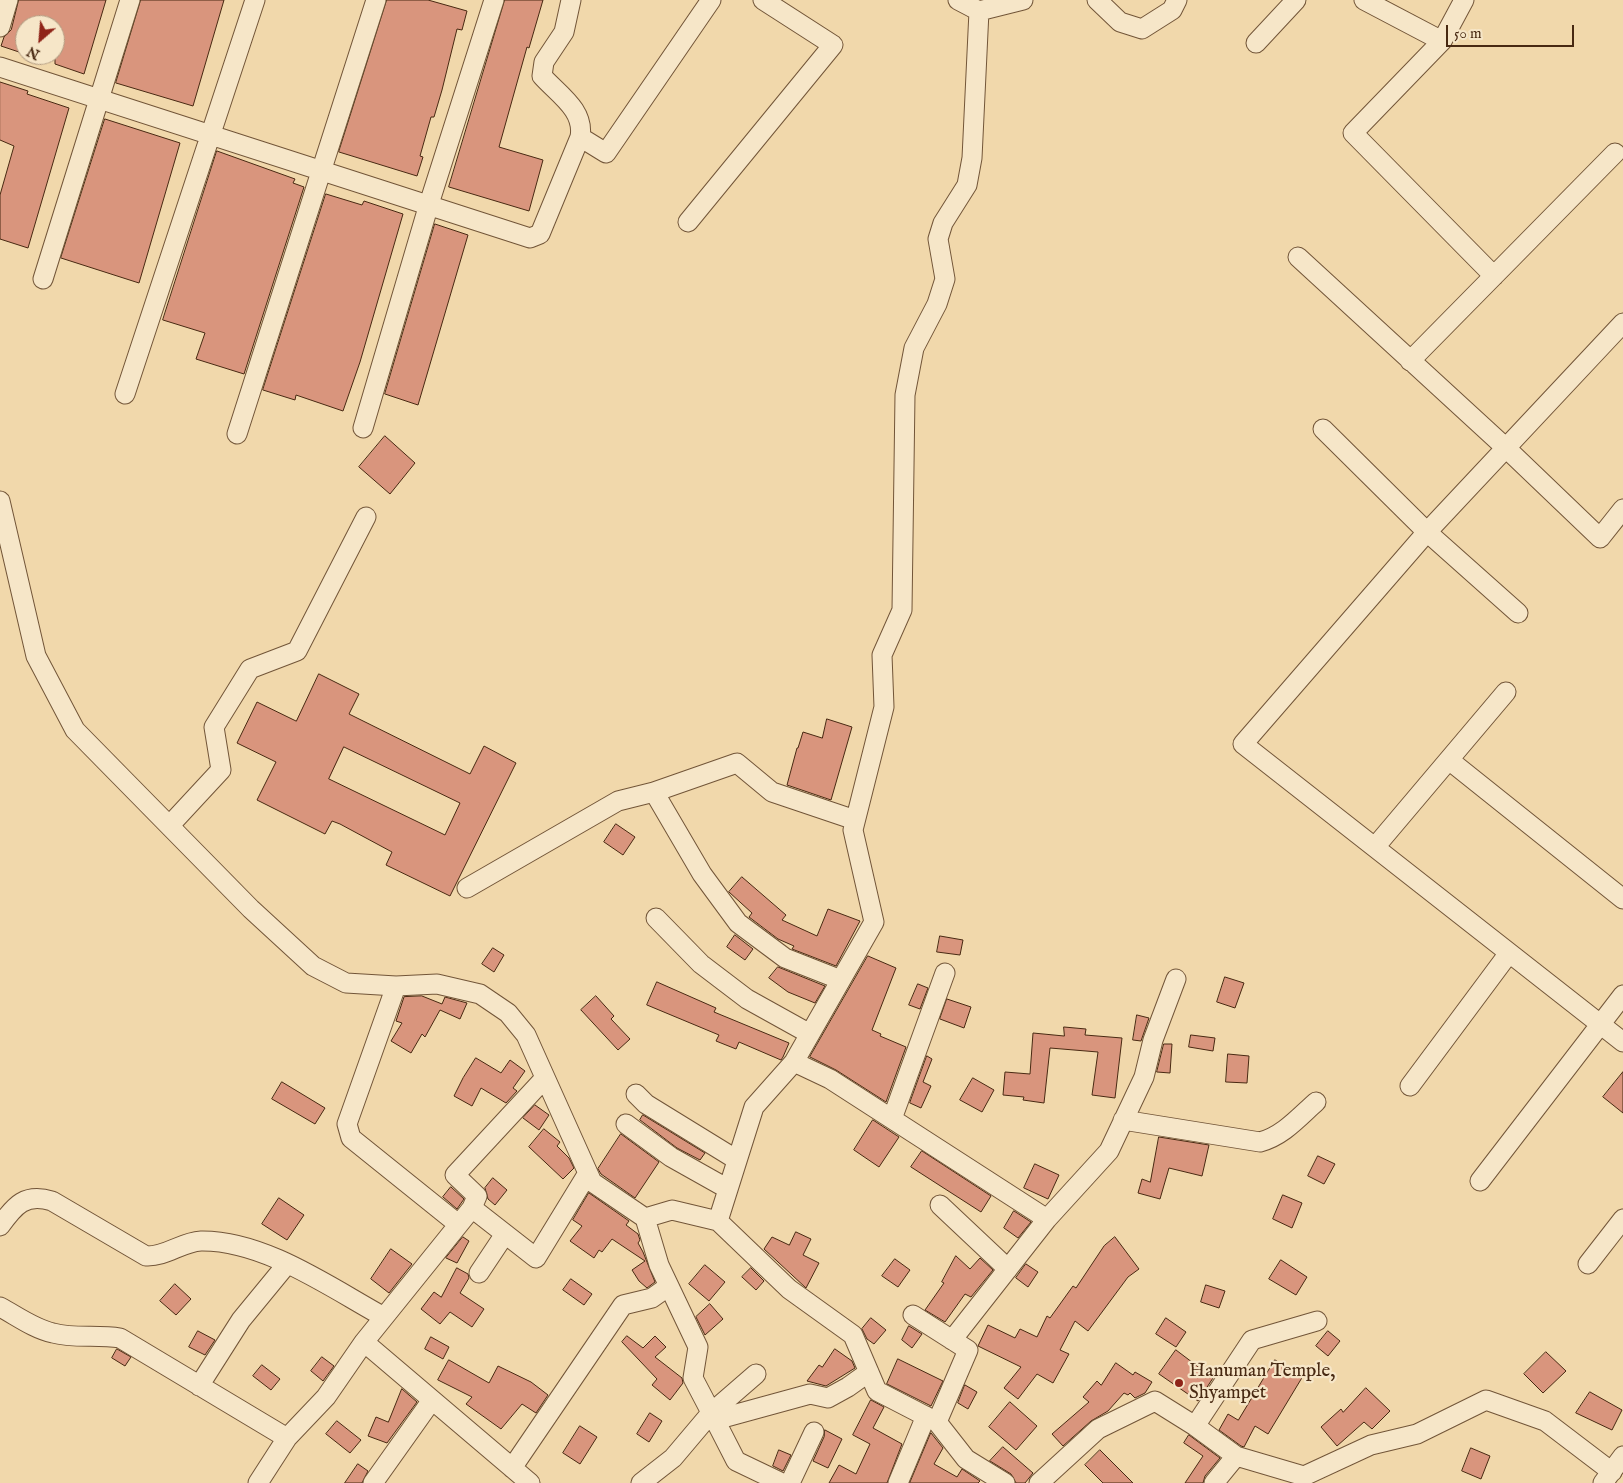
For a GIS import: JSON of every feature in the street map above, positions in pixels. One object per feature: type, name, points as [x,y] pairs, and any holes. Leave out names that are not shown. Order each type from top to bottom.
[{"type":"street","points":[[0,27],[8,0]]},
{"type":"street","points":[[43,279],[130,0]]},
{"type":"street","points":[[125,394],[255,0]]},
{"type":"street","points":[[237,434],[376,0]]},
{"type":"street","points":[[363,428],[429,204],[494,0]]},
{"type":"street","points":[[0,67],[530,238],[535,238],[540,234],[580,137],[582,126],[575,110],[542,76],[541,71],[544,62],[564,32],[571,0]]},
{"type":"street","points":[[580,137],[606,154],[711,0]]},
{"type":"street","points":[[688,222],[833,45],[763,0]]},
{"type":"street","points":[[958,0],[979,12],[1023,0]]},
{"type":"street","points":[[1098,0],[1120,22],[1142,29],[1172,10],[1177,0]]},
{"type":"street","points":[[1256,43],[1296,0]]},
{"type":"street","points":[[1364,0],[1442,41]]},
{"type":"street","points":[[1464,0],[1442,41],[1352,133],[1494,276]]},
{"type":"street","points":[[718,1221],[754,1107],[794,1062],[874,922],[853,830],[884,707],[882,655],[902,610],[905,395],[914,348],[937,304],[945,279],[938,239],[943,223],[967,185],[972,158],[979,12]]},
{"type":"street","points":[[1410,361],[1615,153]]},
{"type":"street","points":[[1298,257],[1506,448],[1600,538],[1623,509]]},
{"type":"street","points":[[1623,323],[1427,532],[1243,744],[1623,1042]]},
{"type":"street","points":[[1323,429],[1427,532],[1518,613]]},
{"type":"street","points":[[0,501],[36,656],[75,730],[252,910],[313,966],[346,983],[396,986],[437,984],[480,994],[508,1013],[526,1035],[544,1079],[592,1182],[645,1218],[659,1265],[698,1347],[693,1378],[736,1461],[782,1483]]},
{"type":"street","points":[[170,825],[221,770],[214,726],[250,669],[296,651],[366,517]]},
{"type":"street","points":[[1375,847],[1506,692]]},
{"type":"street","points":[[1449,760],[1623,899]]},
{"type":"street","points":[[467,888],[618,801],[654,792],[737,763],[772,792],[855,820]]},
{"type":"street","points":[[654,792],[702,874],[738,923],[785,958],[841,980]]},
{"type":"street","points":[[656,918],[700,964],[747,999],[810,1034]]},
{"type":"street","points":[[1410,1086],[1509,953]]},
{"type":"street","points":[[892,1119],[945,974]]},
{"type":"street","points":[[952,1340],[1047,1219],[1109,1151],[1144,1077],[1153,1040],[1176,979]]},
{"type":"street","points":[[396,986],[347,1124],[351,1138],[458,1224]]},
{"type":"street","points":[[1480,1180],[1623,995]]},
{"type":"street","points":[[794,1062],[830,1079],[1047,1219]]},
{"type":"street","points":[[258,1483],[287,1438],[326,1397],[364,1342],[472,1208],[477,1196],[455,1175],[544,1079]]},
{"type":"street","points":[[636,1094],[646,1104],[737,1160]]},
{"type":"street","points":[[1123,1120],[1260,1142],[1272,1139],[1281,1133],[1316,1102]]},
{"type":"street","points":[[626,1124],[671,1157],[728,1189]]},
{"type":"street","points":[[472,1208],[536,1258],[588,1173]]},
{"type":"street","points":[[0,1226],[18,1204],[27,1199],[42,1198],[52,1201],[146,1256],[162,1254],[179,1245],[200,1241],[221,1242],[246,1247],[287,1264],[384,1317]]},
{"type":"street","points":[[940,1205],[1008,1269]]},
{"type":"street","points":[[645,1218],[672,1210],[718,1221],[789,1289],[853,1335],[877,1391],[931,1419],[966,1459],[1005,1483]]},
{"type":"street","points":[[1588,1264],[1623,1219]]},
{"type":"street","points":[[479,1273],[505,1234]]},
{"type":"street","points":[[199,1386],[241,1320],[287,1264]]},
{"type":"street","points":[[512,1468],[624,1305],[652,1298],[669,1286]]},
{"type":"street","points":[[0,1307],[54,1334],[104,1335],[120,1338],[287,1438]]},
{"type":"street","points":[[898,1483],[968,1350],[913,1315]]},
{"type":"street","points":[[1195,1426],[1252,1340],[1317,1321]]},
{"type":"street","points":[[364,1342],[530,1483]]},
{"type":"street","points":[[713,1416],[810,1394],[828,1398],[869,1372]]},
{"type":"street","points":[[641,1483],[672,1458],[756,1374]]},
{"type":"street","points":[[373,1483],[432,1400]]},
{"type":"street","points":[[1039,1483],[1098,1430],[1155,1401],[1195,1426],[1236,1456],[1304,1476],[1372,1445],[1417,1434],[1486,1400],[1545,1420],[1608,1477],[1623,1456]]},
{"type":"street","points":[[790,1483],[814,1432]]},
{"type":"street","points":[[1214,1483],[1236,1456]]},
{"type":"building","points":[[19,0],[106,0],[84,74],[58,65],[65,65],[65,15],[15,15]]},
{"type":"building","points":[[141,0],[224,0],[193,106],[116,83]]},
{"type":"building","points":[[387,0],[428,0],[467,11],[462,30],[457,29],[442,90],[434,117],[431,117],[420,156],[423,157],[417,176],[339,152]]},
{"type":"building","points":[[505,0],[543,0],[529,48],[527,47],[499,147],[543,160],[529,211],[449,187]]},
{"type":"building","points":[[15,15],[15,51],[1,46],[4,37],[11,30]]},
{"type":"building","points":[[0,82],[28,91],[27,94],[69,108],[28,248],[0,239],[0,195],[14,146],[0,140]]},
{"type":"building","points":[[105,119],[180,143],[139,283],[61,258]]},
{"type":"building","points":[[217,151],[295,179],[293,183],[304,187],[244,374],[196,359],[205,333],[163,320]]},
{"type":"building","points":[[326,194],[362,205],[364,201],[403,214],[360,362],[343,411],[296,395],[295,400],[263,390]]},
{"type":"building","points":[[435,224],[468,235],[418,405],[385,394]]},
{"type":"building","points":[[385,436],[415,463],[390,494],[359,467]]},
{"type":"building","points":[[319,674],[359,694],[349,714],[470,774],[484,746],[516,763],[450,896],[386,865],[392,852],[340,824],[332,821],[325,834],[257,800],[276,762],[237,743],[257,702],[296,721]],"holes":[[[344,747],[460,803],[445,835],[329,779]]]},
{"type":"building","points":[[827,719],[852,727],[831,800],[787,785],[803,732],[822,738]]},
{"type":"building","points":[[616,824],[635,837],[623,855],[604,842]]},
{"type":"building","points":[[742,877],[786,915],[782,920],[817,936],[828,909],[860,921],[836,966],[792,949],[794,946],[778,939],[749,917],[752,913],[729,892]]},
{"type":"building","points":[[735,935],[753,949],[745,960],[727,947]]},
{"type":"building","points":[[940,936],[963,940],[960,955],[937,952]]},
{"type":"building","points":[[493,948],[504,955],[494,972],[482,964]]},
{"type":"building","points":[[868,956],[896,968],[872,1030],[881,1034],[880,1036],[906,1047],[886,1102],[836,1070],[810,1057]]},
{"type":"building","points":[[778,967],[825,986],[815,1003],[788,992],[769,978]]},
{"type":"building","points":[[1225,977],[1244,983],[1235,1008],[1217,1002]]},
{"type":"building","points":[[657,982],[716,1008],[714,1012],[789,1043],[783,1057],[781,1060],[739,1042],[736,1049],[716,1041],[719,1035],[647,1005]]},
{"type":"building","points":[[918,984],[928,988],[920,1009],[909,1005]]},
{"type":"building","points":[[422,996],[442,1004],[445,997],[467,1003],[460,1019],[440,1010],[425,1037],[422,1034],[411,1053],[391,1041],[402,1023],[396,1021],[404,997]]},
{"type":"building","points":[[596,996],[614,1016],[611,1019],[630,1039],[618,1050],[581,1010]]},
{"type":"building","points":[[947,999],[971,1007],[964,1028],[940,1019]]},
{"type":"building","points":[[1137,1015],[1149,1018],[1141,1041],[1133,1040]]},
{"type":"building","points":[[1064,1027],[1086,1029],[1085,1035],[1122,1038],[1115,1098],[1092,1095],[1098,1052],[1050,1048],[1044,1103],[1023,1100],[1024,1097],[1003,1095],[1005,1072],[1030,1074],[1033,1033],[1064,1036]]},
{"type":"building","points":[[1191,1035],[1215,1038],[1213,1051],[1189,1047]]},
{"type":"building","points":[[1164,1044],[1172,1044],[1170,1073],[1157,1072]]},
{"type":"building","points":[[1228,1054],[1249,1056],[1247,1083],[1226,1082]]},
{"type":"building","points":[[927,1056],[932,1059],[923,1082],[931,1086],[921,1108],[910,1103]]},
{"type":"building","points":[[476,1058],[501,1073],[510,1060],[525,1071],[513,1088],[517,1091],[506,1103],[481,1088],[472,1106],[454,1096]]},
{"type":"building","points":[[1623,1072],[1623,1113],[1603,1097]]},
{"type":"building","points":[[973,1078],[994,1090],[982,1112],[960,1100]]},
{"type":"building","points":[[282,1082],[325,1108],[315,1124],[272,1099]]},
{"type":"building","points":[[535,1105],[549,1115],[539,1130],[523,1118]]},
{"type":"building","points":[[643,1115],[705,1153],[700,1160],[677,1148],[640,1120]]},
{"type":"building","points":[[873,1120],[899,1137],[879,1167],[854,1150]]},
{"type":"building","points":[[544,1129],[560,1142],[557,1146],[569,1158],[574,1168],[563,1179],[529,1147]]},
{"type":"building","points":[[621,1134],[659,1162],[635,1198],[601,1174],[598,1169]]},
{"type":"building","points":[[1159,1137],[1209,1145],[1202,1176],[1169,1168],[1160,1199],[1138,1193],[1142,1179],[1150,1182]]},
{"type":"building","points":[[922,1151],[991,1196],[981,1212],[911,1167]]},
{"type":"building","points":[[1318,1156],[1335,1164],[1324,1184],[1308,1176]]},
{"type":"building","points":[[1035,1164],[1059,1175],[1048,1199],[1024,1188]]},
{"type":"building","points":[[493,1178],[507,1190],[495,1205],[488,1199],[485,1188]]},
{"type":"building","points":[[451,1187],[464,1199],[457,1209],[443,1197]]},
{"type":"building","points":[[589,1193],[629,1221],[626,1225],[638,1234],[640,1240],[638,1243],[655,1282],[647,1288],[639,1281],[632,1270],[645,1261],[612,1239],[602,1252],[599,1250],[594,1258],[570,1241],[582,1226],[573,1220]]},
{"type":"building","points":[[1283,1195],[1302,1203],[1292,1228],[1273,1219]]},
{"type":"building","points":[[279,1198],[304,1215],[287,1240],[262,1224]]},
{"type":"building","points":[[1014,1211],[1031,1222],[1018,1238],[1004,1228]]},
{"type":"building","points":[[796,1232],[811,1239],[803,1255],[819,1263],[806,1288],[764,1249],[772,1237],[789,1245]]},
{"type":"building","points":[[463,1237],[469,1241],[457,1263],[446,1258]]},
{"type":"building","points":[[1115,1237],[1139,1269],[1128,1277],[1088,1331],[1075,1321],[1060,1350],[1069,1354],[1053,1383],[1037,1374],[1018,1399],[1004,1388],[1021,1367],[978,1346],[988,1325],[1015,1338],[1020,1329],[1037,1337],[1047,1316],[1050,1318],[1073,1286],[1076,1288],[1104,1246]]},
{"type":"building","points":[[391,1249],[412,1264],[389,1293],[371,1279]]},
{"type":"building","points":[[956,1256],[970,1269],[980,1258],[993,1270],[971,1297],[965,1294],[945,1322],[925,1310],[944,1283],[942,1282]]},
{"type":"building","points":[[895,1259],[910,1270],[898,1287],[882,1276]]},
{"type":"building","points":[[1281,1260],[1307,1277],[1296,1295],[1269,1279]]},
{"type":"building","points":[[1026,1264],[1038,1272],[1028,1287],[1016,1278]]},
{"type":"building","points":[[705,1265],[725,1282],[709,1301],[689,1284]]},
{"type":"building","points":[[457,1268],[468,1274],[469,1278],[460,1293],[484,1309],[472,1327],[450,1312],[440,1324],[421,1309],[434,1292],[441,1297]]},
{"type":"building","points":[[751,1268],[764,1281],[756,1290],[742,1277]]},
{"type":"building","points":[[571,1279],[592,1294],[584,1305],[563,1290]]},
{"type":"building","points":[[175,1284],[191,1299],[176,1315],[160,1301]]},
{"type":"building","points":[[1206,1285],[1225,1291],[1219,1308],[1201,1302]]},
{"type":"building","points":[[710,1304],[723,1319],[705,1335],[696,1317]]},
{"type":"building","points":[[871,1318],[886,1330],[874,1344],[867,1339],[862,1329]]},
{"type":"building","points":[[1166,1318],[1186,1332],[1176,1347],[1156,1334]]},
{"type":"building","points":[[909,1326],[922,1334],[912,1348],[902,1340]]},
{"type":"building","points":[[198,1331],[215,1340],[205,1355],[189,1347]]},
{"type":"building","points":[[1328,1331],[1340,1341],[1328,1356],[1316,1346]]},
{"type":"building","points":[[627,1336],[643,1348],[655,1336],[666,1347],[655,1357],[682,1378],[683,1383],[670,1400],[652,1385],[657,1379],[622,1342]]},
{"type":"building","points":[[431,1337],[449,1347],[443,1359],[425,1349]]},
{"type":"building","points":[[117,1349],[131,1357],[125,1366],[112,1358]]},
{"type":"building","points":[[835,1349],[852,1361],[855,1368],[826,1386],[807,1381],[819,1365],[822,1367]]},
{"type":"building","points":[[1176,1350],[1213,1378],[1198,1401],[1159,1374]]},
{"type":"building","points":[[1546,1352],[1566,1371],[1543,1393],[1524,1374]]},
{"type":"building","points":[[322,1357],[334,1366],[323,1381],[311,1371]]},
{"type":"building","points":[[898,1359],[943,1381],[931,1406],[887,1384]]},
{"type":"building","points":[[449,1360],[489,1383],[498,1366],[531,1382],[548,1395],[536,1413],[522,1404],[501,1429],[466,1404],[472,1397],[438,1380]]},
{"type":"building","points":[[1275,1360],[1303,1376],[1268,1434],[1255,1426],[1244,1447],[1241,1446],[1219,1430],[1228,1414],[1238,1420]]},
{"type":"building","points":[[1116,1363],[1133,1375],[1135,1372],[1152,1382],[1145,1393],[1135,1398],[1130,1393],[1128,1395],[1124,1393],[1108,1411],[1091,1421],[1063,1446],[1052,1434],[1089,1402],[1083,1397],[1097,1381],[1101,1385]]},
{"type":"building","points":[[262,1365],[280,1379],[271,1390],[253,1376]]},
{"type":"building","points":[[965,1385],[977,1392],[968,1409],[958,1403]]},
{"type":"building","points":[[1366,1388],[1390,1411],[1372,1429],[1364,1422],[1337,1446],[1321,1427],[1341,1409],[1343,1412]]},
{"type":"building","points":[[402,1389],[417,1402],[387,1443],[368,1436],[376,1417],[388,1422]]},
{"type":"building","points":[[1590,1392],[1622,1410],[1612,1430],[1576,1413]]},
{"type":"building","points":[[871,1400],[884,1407],[873,1428],[902,1444],[887,1483],[829,1483],[839,1465],[856,1474],[870,1444],[853,1435]]},
{"type":"building","points":[[1010,1402],[1037,1426],[1016,1450],[989,1427]]},
{"type":"building","points":[[650,1413],[662,1421],[649,1442],[637,1434]]},
{"type":"building","points":[[337,1421],[361,1440],[350,1453],[326,1434]]},
{"type":"building","points":[[580,1426],[597,1437],[580,1464],[563,1453]]},
{"type":"building","points":[[825,1430],[842,1439],[828,1468],[813,1461],[824,1437]]},
{"type":"building","points":[[931,1433],[943,1448],[934,1464],[957,1477],[962,1469],[980,1481],[978,1483],[910,1483]]},
{"type":"building","points":[[1189,1435],[1220,1458],[1205,1476],[1203,1483],[1185,1483],[1203,1456],[1184,1443]]},
{"type":"building","points":[[1003,1447],[1033,1473],[1025,1483],[1016,1483],[1011,1474],[990,1461]]},
{"type":"building","points":[[1471,1448],[1490,1456],[1481,1479],[1462,1471]]},
{"type":"building","points":[[779,1450],[791,1455],[783,1471],[773,1466]]},
{"type":"building","points":[[1100,1450],[1133,1483],[1103,1483],[1085,1465]]},
{"type":"building","points":[[358,1464],[368,1471],[362,1483],[345,1483]]},
{"type":"place","name":"Hanuman Temple, Shyampet","points":[[1179,1383]]}]
